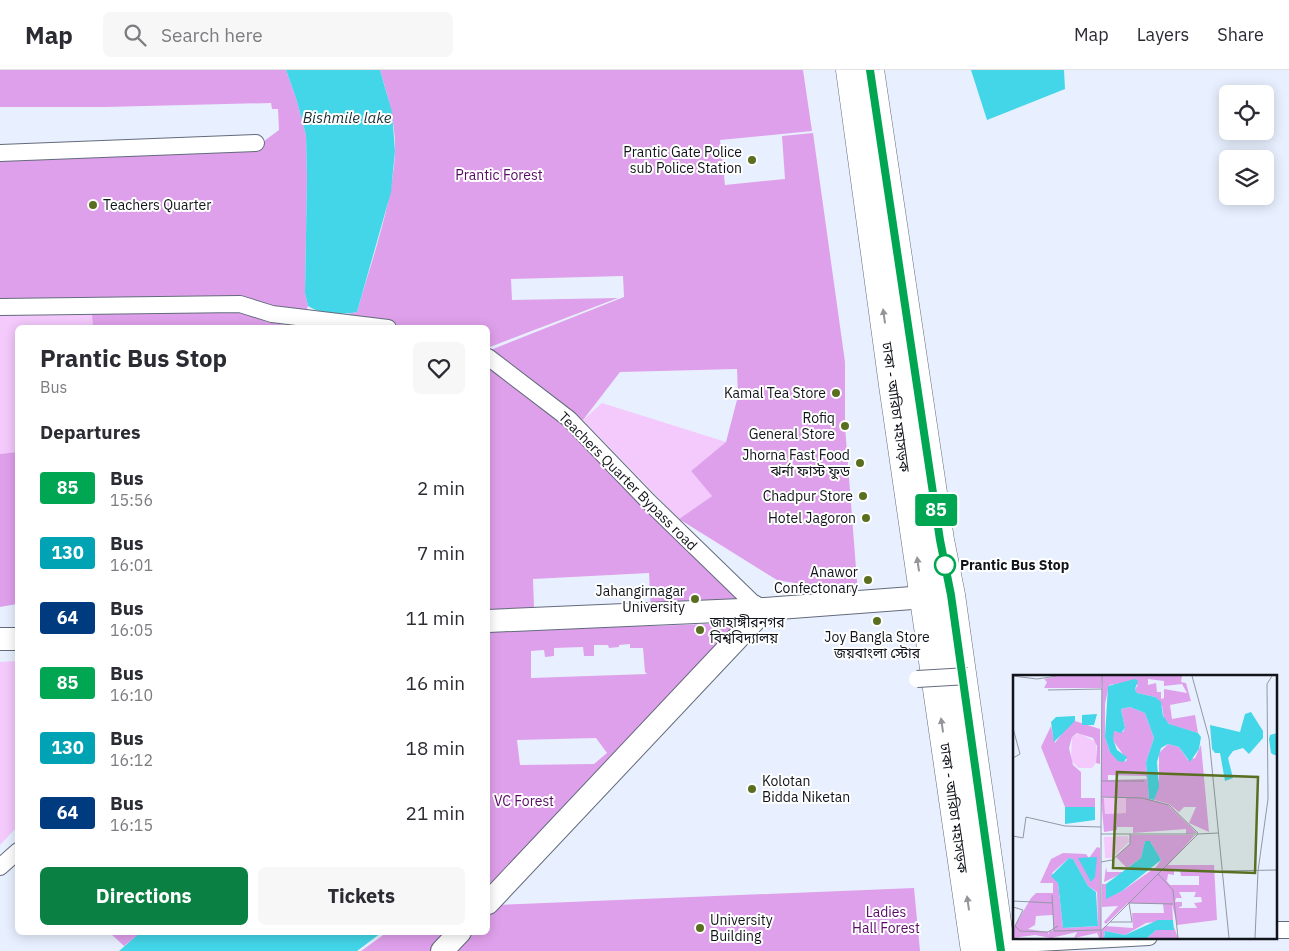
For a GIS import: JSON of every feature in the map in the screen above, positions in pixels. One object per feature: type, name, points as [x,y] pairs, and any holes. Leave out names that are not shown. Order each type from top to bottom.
[{"type":"highway","name":"ঢাকা - আরিচা মহাসড়ক","points":[[850,70],[923,597],[992,949]]},
{"type":"highway","name":"ঢাকা - আরিচা মহাসড়ক","points":[[870,70],[940,540],[951,595],[992,949]]},
{"type":"street","points":[[0,153],[256,143]]},
{"type":"street","points":[[0,307],[240,304],[272,314],[363,325]]},
{"type":"street","name":"Teachers Quarter Bypass road","points":[[490,358],[569,419],[648,501],[752,602],[765,609]]},
{"type":"street","points":[[490,621],[765,609],[951,595]]},
{"type":"street","points":[[490,901],[765,609]]},
{"type":"street","points":[[0,639],[15,639]]},
{"type":"street","points":[[917,679],[968,676]]},
{"type":"street","points":[[0,867],[15,854]]},
{"type":"street","points":[[1276,930],[1289,930]]},
{"type":"street","points":[[442,951],[457,935]]},
{"type":"street","points":[[992,949],[1136,938]]},
{"type":"shaded area","points":[[91,303],[93,325],[15,325],[15,452],[0,454],[0,310]]},
{"type":"shaded area","points":[[602,403],[726,442],[691,471],[712,496],[679,519],[583,420]]},
{"type":"shaded area","points":[[15,661],[15,829],[0,845],[0,662]]},
{"type":"green space","points":[[0,70],[286,70],[306,135],[305,293],[308,306],[304,317],[241,304],[227,296],[0,303],[0,156],[256,147],[279,130],[278,109],[272,109],[271,103],[105,107],[0,107]]},
{"type":"green space","name":"Prantic Forest","points":[[380,70],[803,70],[812,131],[720,140],[725,185],[785,179],[782,136],[813,133],[845,362],[845,426],[858,594],[777,580],[679,519],[712,496],[691,471],[726,442],[738,396],[737,369],[620,372],[583,420],[490,352],[490,350],[624,297],[623,276],[511,279],[512,300],[618,298],[490,347],[490,325],[397,325],[347,314],[357,312],[386,212],[395,152],[393,121]]},
{"type":"green space","points":[[223,303],[267,322],[286,325],[93,325],[91,304]]},
{"type":"green space","points":[[490,368],[565,427],[753,607],[651,611],[649,573],[533,579],[534,608],[490,610]]},
{"type":"green space","points":[[15,452],[15,604],[0,607],[0,454]]},
{"type":"green space","name":"VC Forest","points":[[649,620],[650,626],[737,623],[490,890],[490,625]],"holes":[[[630,644],[630,648],[643,648],[645,672],[647,674],[531,678],[531,651],[544,650],[545,657],[554,656],[554,648],[583,647],[584,656],[594,656],[594,645],[608,645],[609,648]],[[596,738],[607,753],[594,764],[520,765],[517,740]]]},
{"type":"green space","name":"Ladies Hall Forest","points":[[914,888],[920,951],[452,951],[467,935],[490,935],[490,911],[495,905]]},
{"type":"green space","points":[[112,935],[138,935],[124,946]]},
{"type":"green space","points":[[383,935],[447,935],[432,951],[361,951]]},
{"type":"water","name":"Bishmile lake","points":[[286,70],[380,70],[392,112],[395,151],[391,192],[357,312],[331,313],[319,311],[308,306],[305,293],[306,135]]},
{"type":"water","points":[[971,70],[1064,70],[1065,89],[987,120]]},
{"type":"water","points":[[138,935],[378,935],[357,951],[119,951]]},
{"type":"bus line","name":"85","points":[[870,70],[940,540],[951,595],[1001,951]]},
{"type":"place","name":"Prantic Gate Police sub Police Station","points":[[752,160]]},
{"type":"place","name":"Teachers Quarter","points":[[93,205]]},
{"type":"place","name":"Kamal Tea Store","points":[[836,393]]},
{"type":"place","name":"Rofiq General Store","points":[[845,426]]},
{"type":"place","name":"Jhorna Fast Food ঝর্না ফাস্ট ফুড","points":[[860,463]]},
{"type":"place","name":"Chadpur Store","points":[[863,496]]},
{"type":"place","name":"Hotel Jagoron","points":[[866,518]]},
{"type":"place","name":"Prantic Bus Stop","points":[[945,565]]},
{"type":"place","name":"Anawor Confectonary","points":[[868,580]]},
{"type":"place","name":"Jahangirnagar University","points":[[695,599]]},
{"type":"place","name":"Joy Bangla Store জয়বাংলা স্টোর","points":[[877,621]]},
{"type":"place","name":"জাহাঙ্গীরনগর বিশ্ববিদ্যালয়","points":[[700,630]]},
{"type":"place","name":"Kolotan Bidda Niketan","points":[[752,789]]},
{"type":"place","name":"University Building","points":[[700,928]]}]
